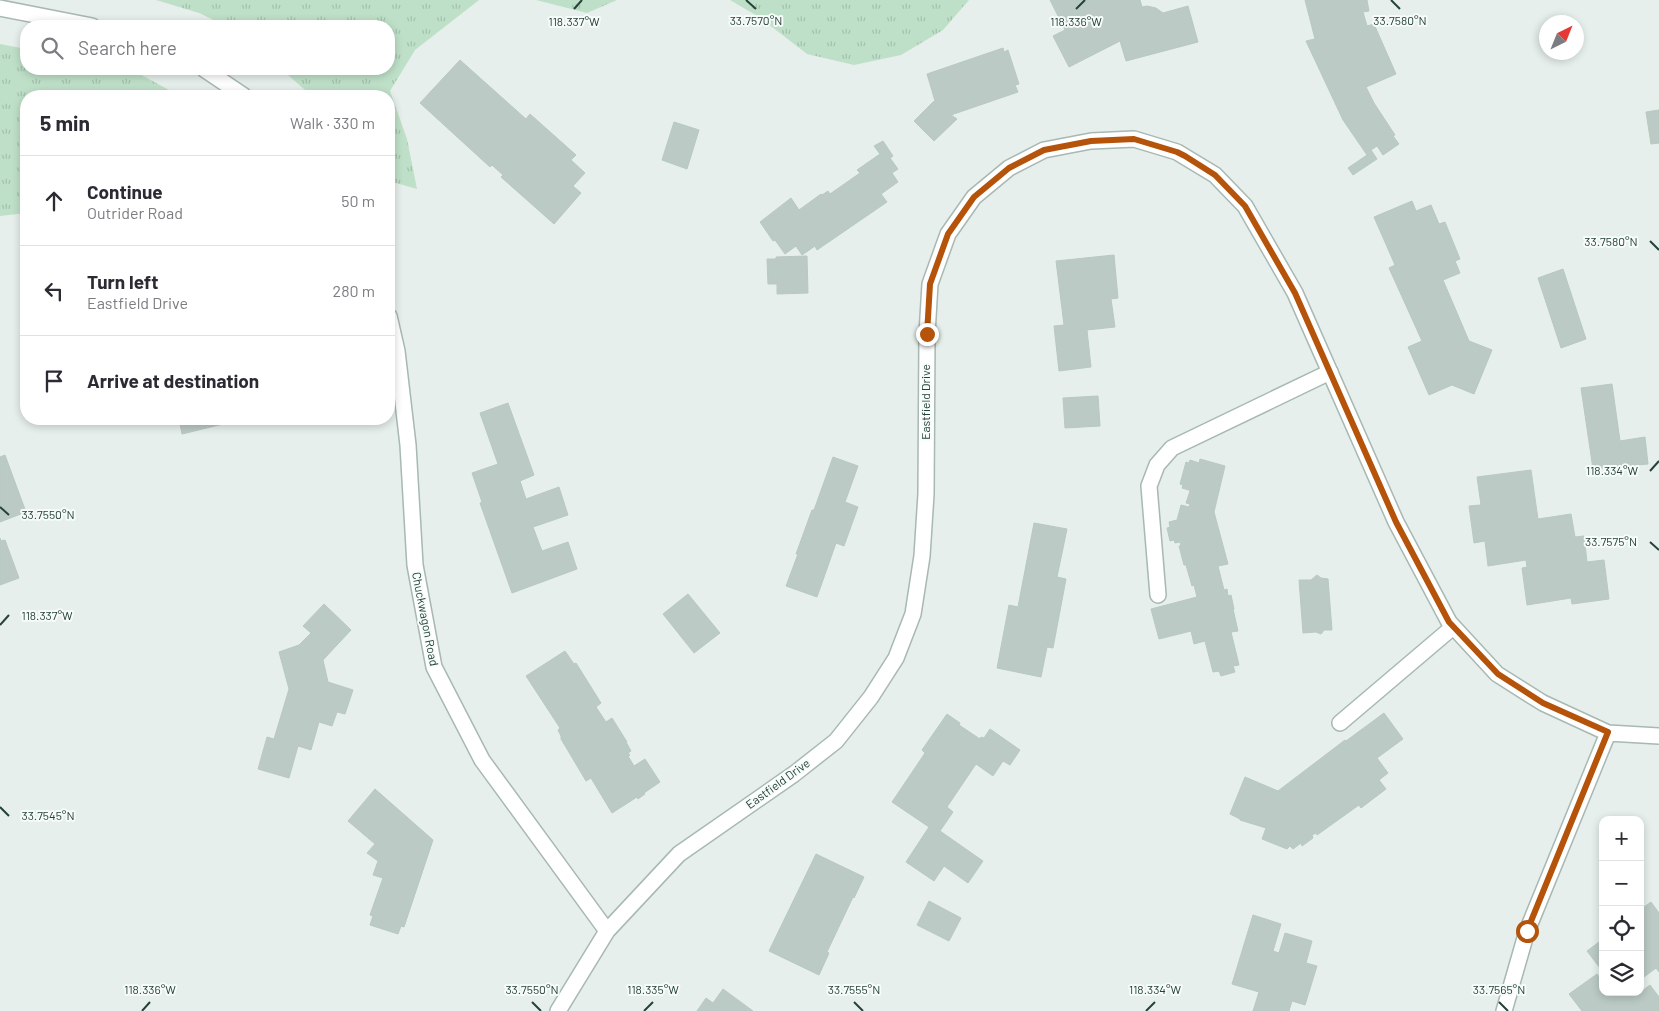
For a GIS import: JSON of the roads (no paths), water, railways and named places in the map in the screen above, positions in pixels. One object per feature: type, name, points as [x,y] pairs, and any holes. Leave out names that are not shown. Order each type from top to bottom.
[{"type":"street","points":[[0,8],[61,20]]},
{"type":"street","points":[[213,75],[235,90]]},
{"type":"street","name":"Eastfield Drive","points":[[558,1011],[607,930],[679,854],[794,774],[836,741],[871,698],[896,658],[914,614],[922,556],[926,494],[927,334],[930,284],[948,234],[974,197],[1009,168],[1044,150],[1091,141],[1134,139],[1177,152],[1215,175],[1245,206],[1295,293],[1396,522],[1449,622],[1498,674],[1543,703],[1608,732],[1659,736]]},
{"type":"street","name":"Chuckwagon Road","points":[[395,342],[408,444],[415,565],[434,667],[482,760],[607,930]]},
{"type":"street","points":[[1158,595],[1149,486],[1157,465],[1172,448],[1330,372]]},
{"type":"street","points":[[1340,723],[1453,627]]},
{"type":"street","points":[[1504,1011],[1527,931],[1608,732]]}]
